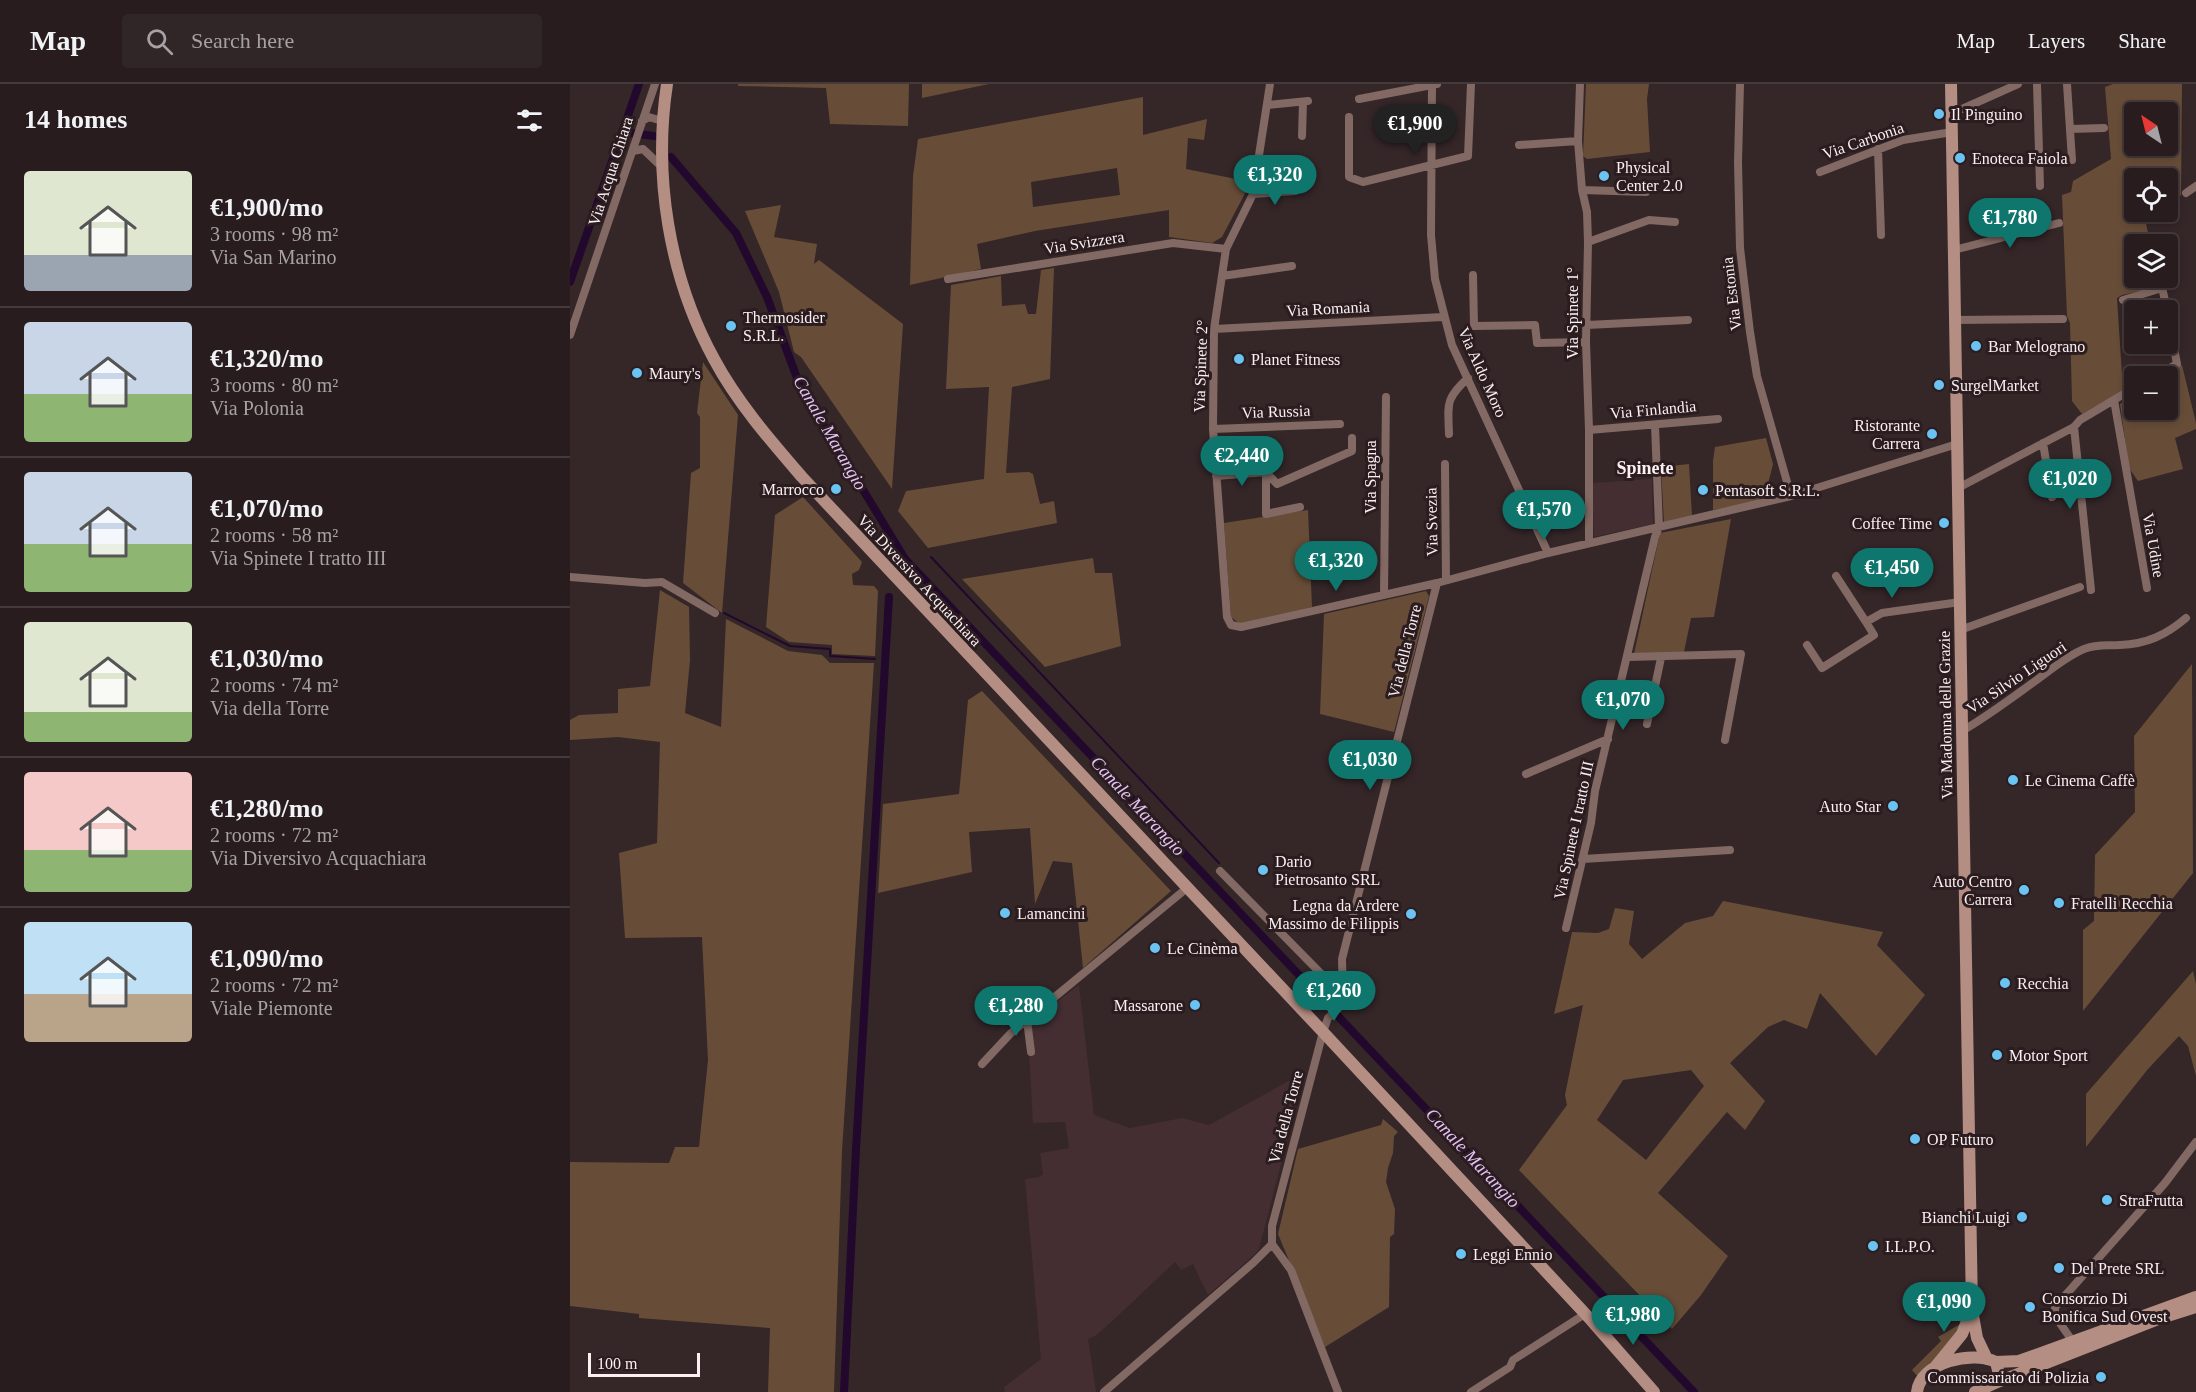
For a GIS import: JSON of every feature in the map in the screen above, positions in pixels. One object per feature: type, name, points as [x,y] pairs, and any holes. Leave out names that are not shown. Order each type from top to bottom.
[{"type":"street","name":"Via Acqua Chiara","points":[[570,336],[655,84]]},
{"type":"street","name":"Via Diversivo Acquachiara","points":[[667,84],[662,122],[663,168],[672,248],[689,305],[713,358],[743,405],[802,477],[1323,1032],[1585,1314],[1654,1392]]},
{"type":"street","name":"Via Spinete 2°","points":[[1270,84],[1253,194],[1226,249],[1214,329],[1213,429],[1227,617],[1231,625],[1241,627],[1437,583]]},
{"type":"street","points":[[1359,99],[1433,84]]},
{"type":"street","name":"Via Aldo Moro","points":[[1433,84],[1431,235],[1435,279],[1443,317],[1452,345],[1548,553]]},
{"type":"street","points":[[1350,117],[1349,177],[1363,182],[1468,156],[1472,84]]},
{"type":"street","name":"Via Spinete 1°","points":[[1580,84],[1578,141],[1581,190],[1587,212],[1588,242],[1586,342],[1589,543]]},
{"type":"street","name":"Via Estonia","points":[[1740,84],[1738,162],[1740,248],[1750,332],[1757,376],[1791,496]]},
{"type":"street","name":"Via Madonna delle Grazie","points":[[1951,84],[1972,1310],[1977,1338],[1991,1360]]},
{"type":"street","points":[[1951,111],[1962,109],[2018,84]]},
{"type":"street","points":[[2037,84],[2040,186]]},
{"type":"street","points":[[2067,84],[2072,160]]},
{"type":"street","points":[[1268,105],[1305,101],[1302,135]]},
{"type":"street","points":[[641,125],[649,117],[662,122]]},
{"type":"street","points":[[2070,129],[2104,128]]},
{"type":"street","name":"Via Carbonia","points":[[1820,172],[1903,140],[1952,132]]},
{"type":"street","points":[[1519,145],[1578,141]]},
{"type":"street","points":[[633,151],[663,148]]},
{"type":"street","points":[[643,149],[663,168]]},
{"type":"street","points":[[1878,149],[1881,235]]},
{"type":"street","points":[[2186,193],[2196,186]]},
{"type":"street","points":[[1581,190],[1646,192]]},
{"type":"street","points":[[1253,194],[1295,191]]},
{"type":"street","points":[[1588,242],[1649,220],[1675,222]]},
{"type":"street","points":[[1954,250],[2059,223]]},
{"type":"street","name":"Via Svizzera","points":[[948,279],[1173,243],[1226,249]]},
{"type":"street","points":[[1222,276],[1292,266]]},
{"type":"street","points":[[1473,275],[1474,326],[1536,324],[1537,343],[1586,342]]},
{"type":"street","points":[[2123,300],[2162,288],[2164,300]]},
{"type":"street","name":"Via Romania","points":[[1214,329],[1443,317]]},
{"type":"street","points":[[1955,320],[2063,319]]},
{"type":"street","points":[[1587,325],[1688,320]]},
{"type":"street","points":[[1449,434],[1448,409],[1452,392],[1468,378]]},
{"type":"street","points":[[1958,488],[2074,427],[2080,420],[2124,394]]},
{"type":"street","name":"Via Spagna","points":[[1384,594],[1386,396]]},
{"type":"street","name":"Via Udine","points":[[2114,400],[2147,588]]},
{"type":"street","name":"Via Finlandia","points":[[1589,430],[1718,419]]},
{"type":"street","name":"Via Russia","points":[[1213,429],[1340,424]]},
{"type":"street","name":"Via Spinete I tratto III","points":[[1566,928],[1583,859],[1595,791],[1659,527],[1654,425]]},
{"type":"street","points":[[2074,427],[2091,590]]},
{"type":"street","points":[[1266,472],[1277,484],[1352,452],[1352,438]]},
{"type":"street","points":[[1437,583],[1548,553],[1791,496],[1957,444]]},
{"type":"street","points":[[2043,444],[2052,497]]},
{"type":"street","points":[[1262,450],[1266,472],[1266,514],[1300,507]]},
{"type":"street","name":"Via Svezia","points":[[1445,464],[1446,580]]},
{"type":"street","points":[[1216,476],[1266,472]]},
{"type":"street","points":[[1807,645],[1822,668],[1874,635],[1836,576]]},
{"type":"street","points":[[570,577],[645,583],[662,582],[715,613]]},
{"type":"street","name":"Via della Torre","points":[[1272,1244],[1272,1226],[1323,1032],[1328,1018],[1342,999],[1342,959],[1437,583]]},
{"type":"street","points":[[1960,630],[2080,587]]},
{"type":"street","points":[[1866,622],[1882,613],[1960,602]]},
{"type":"street","name":"Via Silvio Liguori","points":[[1962,731],[2066,658],[2086,648],[2104,644],[2118,646],[2140,644],[2156,639],[2170,632],[2186,618]]},
{"type":"street","points":[[1628,657],[1661,658],[1741,654],[1725,740]]},
{"type":"street","points":[[1647,724],[1661,658]]},
{"type":"street","points":[[1526,774],[1608,739]]},
{"type":"street","points":[[1583,859],[1730,850]]},
{"type":"street","points":[[1220,871],[1342,999]]},
{"type":"street","points":[[982,1064],[1011,1033],[1187,888]]},
{"type":"street","points":[[1028,1020],[1031,1052]]},
{"type":"street","points":[[2073,1342],[2055,1316],[2055,1307],[2165,1183],[2196,1142]]},
{"type":"street","points":[[1104,1392],[1272,1244],[1291,1270],[1338,1392]]},
{"type":"street","points":[[1935,1367],[1968,1356],[2019,1361],[2196,1297]]},
{"type":"street","points":[[1976,1392],[2161,1318],[2196,1307]]},
{"type":"street","points":[[1915,1390],[1962,1334],[1972,1310]]},
{"type":"street","points":[[1472,1392],[1510,1367],[1513,1360],[1585,1314]]},
{"type":"street","points":[[1991,1360],[1999,1375],[1995,1383]]},
{"type":"shaded area","points":[[738,84],[909,84],[908,126],[830,124],[826,88],[738,86]]},
{"type":"shaded area","points":[[922,84],[989,84],[922,98]]},
{"type":"shaded area","points":[[1586,84],[1649,84],[1647,99],[1650,152],[1587,159],[1583,156]]},
{"type":"shaded area","points":[[2113,84],[2182,84],[2181,195],[2178,198],[2178,168],[2124,168],[2124,222],[2147,222],[2148,234],[2124,234],[2124,288],[2154,288],[2117,298],[2123,391],[2082,414],[2072,401],[2062,195],[2071,192],[2073,181],[2111,159],[2105,87]]},
{"type":"shaded area","points":[[1143,97],[1143,135],[1207,119],[1204,140],[1188,138],[1186,169],[1251,182],[1222,237],[1212,243],[1169,237],[1169,210],[1035,231],[977,244],[981,269],[910,285],[913,176],[918,139]],"holes":[[[1117,168],[1120,195],[1033,207],[1031,182]]]},
{"type":"shaded area","points":[[781,205],[774,237],[817,244],[814,264],[819,260],[903,324],[892,489],[801,357],[794,352],[779,292],[745,211]]},
{"type":"shaded area","points":[[1054,268],[1050,379],[1012,387],[1006,473],[1029,472],[1033,474],[1040,504],[1054,501],[1057,523],[928,548],[898,511],[906,491],[984,479],[989,387],[946,389],[951,285],[1001,276],[1002,306],[1025,304],[1028,314],[1036,314],[1041,270]]},
{"type":"shaded area","points":[[703,362],[738,415],[722,613],[683,583],[691,473],[700,468],[700,417],[697,413]]},
{"type":"shaded area","points":[[2182,365],[2196,423],[2196,429],[2175,438],[2183,469],[2138,481],[2129,468],[2120,404],[2124,401],[2124,420],[2178,420],[2178,368]]},
{"type":"shaded area","points":[[1766,438],[1773,464],[1764,500],[1713,510],[1715,447]]},
{"type":"shaded area","points":[[1689,464],[1692,516],[1664,523],[1661,467]]},
{"type":"shaded area","points":[[1652,479],[1653,524],[1594,537],[1592,483]]},
{"type":"shaded area","points":[[803,497],[862,562],[859,570],[852,574],[853,585],[874,586],[878,591],[875,656],[832,654],[832,645],[789,642],[766,627],[775,515]]},
{"type":"shaded area","points":[[1308,510],[1312,607],[1241,625],[1231,617],[1224,523]]},
{"type":"shaded area","points":[[1731,519],[1714,617],[1691,618],[1684,652],[1634,654],[1660,533]]},
{"type":"shaded area","points":[[1093,558],[1095,573],[1112,573],[1121,646],[1045,667],[962,579]]},
{"type":"shaded area","points":[[660,590],[689,607],[690,660],[685,713],[721,727],[726,619],[788,651],[822,655],[830,663],[874,663],[842,1151],[834,1392],[768,1392],[770,1328],[639,1318],[639,1314],[570,1306],[570,1162],[669,1163],[675,1147],[699,1147],[708,1060],[702,937],[625,938],[619,853],[657,843],[660,742],[618,737],[570,740],[570,720],[579,715],[618,713],[618,689],[650,686]]},
{"type":"shaded area","points":[[1426,591],[1429,596],[1394,732],[1320,714],[1324,614]]},
{"type":"shaded area","points":[[2192,664],[2193,873],[2083,1011],[2083,930],[2094,921],[2095,855],[2135,812],[2134,736]]},
{"type":"shaded area","points":[[982,691],[1171,891],[1083,968],[1072,863],[1053,861],[1035,904],[1030,828],[969,832],[972,872],[878,893],[883,804],[959,794],[968,700]]},
{"type":"shaded area","points":[[1723,901],[1883,932],[1877,945],[1925,995],[1876,1056],[1820,993],[1807,1029],[1784,1020],[1768,1027],[1730,1063],[1765,1101],[1745,1130],[1727,1112],[1658,1193],[1728,1256],[1701,1295],[1672,1329],[1519,1170],[1567,1105],[1565,1095],[1583,1005],[1554,1014],[1572,932],[1598,933],[1609,929],[1615,908],[1634,911],[1629,944],[1642,959],[1685,923],[1713,916]],"holes":[[[1691,1070],[1704,1086],[1646,1160],[1597,1120],[1623,1080]]]},
{"type":"shaded area","points":[[2193,971],[2196,984],[2196,1076],[2188,1046],[2179,1036],[2148,1069],[2086,1147],[2086,1094]]},
{"type":"shaded area","points":[[1079,985],[1094,1115],[1130,1128],[1182,1118],[1209,1125],[1305,1072],[1259,1249],[1254,1255],[1208,1295],[1193,1264],[1181,1270],[1175,1262],[1108,1325],[1088,1339],[1096,1392],[1005,1392],[1004,1387],[1041,1359],[1025,1179],[1039,1177],[1043,1174],[1040,1153],[1069,1148],[1065,1122],[1033,1123],[1029,1053],[1030,1022]]},
{"type":"shaded area","points":[[1383,1119],[1398,1132],[1394,1136],[1393,1153],[1386,1182],[1395,1209],[1394,1234],[1390,1237],[1389,1307],[1325,1347],[1278,1234],[1298,1149],[1381,1125]]},
{"type":"shaded area","points":[[1962,1323],[1956,1338],[1918,1377],[1912,1370],[1941,1341],[1938,1337]]},
{"type":"waterway","points":[[570,282],[639,84]]},
{"type":"waterway","name":"Canale Marangio","points":[[622,132],[654,136]]},
{"type":"waterway","name":"Canale Marangio","points":[[671,157],[736,233],[767,297],[800,386],[905,559],[1694,1392]]},
{"type":"waterway","points":[[931,557],[1219,863]]},
{"type":"waterway","points":[[844,1392],[889,597]]},
{"type":"waterway","points":[[724,613],[790,646],[830,649],[830,656],[875,659]]},
{"type":"place","name":"Il Pinguino","points":[[1939,114]]},
{"type":"place","name":"Enoteca Faiola","points":[[1960,158]]},
{"type":"place","name":"Physical Center 2.0","points":[[1604,176]]},
{"type":"place","name":"Thermosider S.R.L.","points":[[731,326]]},
{"type":"place","name":"Bar Melograno","points":[[1976,346]]},
{"type":"place","name":"Planet Fitness","points":[[1239,359]]},
{"type":"place","name":"Maury's","points":[[637,373]]},
{"type":"place","name":"SurgelMarket","points":[[1939,385]]},
{"type":"place","name":"Ristorante Carrera","points":[[1932,434]]},
{"type":"place","name":"Marrocco","points":[[836,489]]},
{"type":"place","name":"Pentasoft S.R.L.","points":[[1703,490]]},
{"type":"place","name":"Coffee Time","points":[[1944,523]]},
{"type":"place","name":"Le Cinema Caffè","points":[[2013,780]]},
{"type":"place","name":"Auto Star","points":[[1893,806]]},
{"type":"place","name":"Dario Pietrosanto SRL","points":[[1263,870]]},
{"type":"place","name":"Auto Centro Carrera","points":[[2024,890]]},
{"type":"place","name":"Fratelli Recchia","points":[[2059,903]]},
{"type":"place","name":"Lamancini","points":[[1005,913]]},
{"type":"place","name":"Legna da Ardere Massimo de Filippis","points":[[1411,914]]},
{"type":"place","name":"Le Cinèma","points":[[1155,948]]},
{"type":"place","name":"Recchia","points":[[2005,983]]},
{"type":"place","name":"Massarone","points":[[1195,1005]]},
{"type":"place","name":"Motor Sport","points":[[1997,1055]]},
{"type":"place","name":"OP Futuro","points":[[1915,1139]]},
{"type":"place","name":"StraFrutta","points":[[2107,1200]]},
{"type":"place","name":"Bianchi Luigi","points":[[2022,1217]]},
{"type":"place","name":"I.L.P.O.","points":[[1873,1246]]},
{"type":"place","name":"Leggi Ennio","points":[[1461,1254]]},
{"type":"place","name":"Del Prete SRL","points":[[2059,1268]]},
{"type":"place","name":"Consorzio Di Bonifica Sud Ovest","points":[[2030,1307]]},
{"type":"place","name":"Commissariato di Polizia","points":[[2101,1377]]},
{"type":"district","name":"Spinete","points":[[1645,468]]}]
